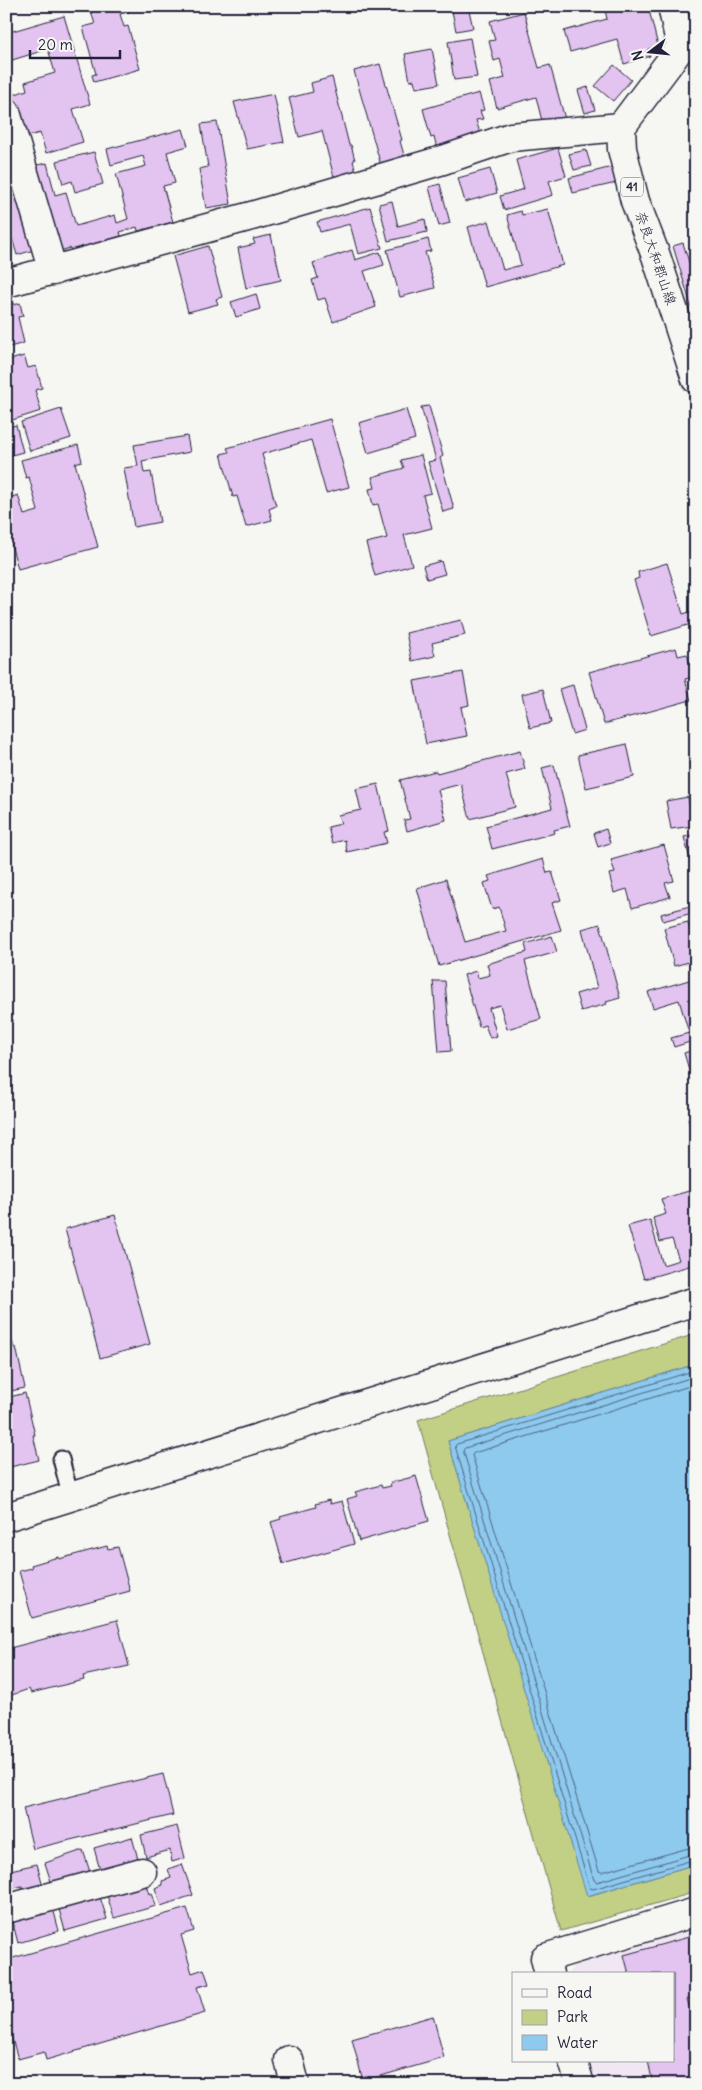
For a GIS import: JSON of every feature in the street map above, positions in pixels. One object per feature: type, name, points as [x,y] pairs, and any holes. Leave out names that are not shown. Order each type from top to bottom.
[{"type":"street","points":[[6,284],[443,160],[511,137],[621,126],[688,44],[672,6]]},
{"type":"street","points":[[6,112],[53,271]]},
{"type":"street","name":"奈良大和郡山線","points":[[621,126],[622,149],[636,201],[696,379]]},
{"type":"street","points":[[6,1517],[696,1301]]},
{"type":"street","points":[[6,1909],[142,1872]]},
{"type":"street","points":[[548,1972],[545,1958],[696,1912]]},
{"type":"street","points":[[573,2062],[580,2084]]},
{"type":"lane","points":[[61,1459],[71,1498]]},
{"type":"shaded area","points":[[696,1926],[696,2084],[597,2084],[590,2062],[674,2062],[674,1972],[571,1972],[574,1962]]},
{"type":"green space","points":[[696,1334],[696,1364],[448,1441],[588,1896],[696,1864],[696,1892],[561,1931],[418,1420]]},
{"type":"water","points":[[696,1364],[696,1864],[587,1896],[448,1441]]},
{"type":"building","points":[[89,6],[127,6],[129,12],[120,14],[124,27],[128,26],[140,69],[94,82],[92,75],[96,74],[83,27],[95,24]]},
{"type":"building","points":[[451,6],[468,6],[473,28],[456,31]]},
{"type":"building","points":[[604,6],[648,6],[658,46],[648,49],[650,56],[624,64],[617,39],[570,52],[564,31],[607,19]]},
{"type":"building","points":[[524,12],[539,68],[550,65],[565,119],[543,125],[536,97],[497,108],[490,82],[505,78],[500,59],[494,61],[489,41],[495,40],[490,21]]},
{"type":"building","points":[[64,16],[90,104],[73,109],[83,142],[46,153],[40,133],[25,137],[13,95],[27,90],[25,82],[55,73],[48,49],[9,61],[6,52],[6,33]]},
{"type":"building","points":[[470,38],[477,77],[454,80],[448,42]]},
{"type":"building","points":[[432,49],[439,84],[416,88],[414,80],[410,81],[405,54]]},
{"type":"building","points":[[380,64],[402,140],[400,141],[406,162],[382,169],[354,71]]},
{"type":"building","points":[[614,65],[631,80],[613,101],[595,86]]},
{"type":"building","points":[[332,77],[349,145],[351,145],[355,160],[353,161],[357,176],[335,181],[322,131],[299,137],[289,98],[313,92],[311,83]]},
{"type":"building","points":[[588,87],[595,110],[585,113],[578,90]]},
{"type":"building","points":[[479,93],[484,110],[480,111],[483,119],[476,120],[483,143],[439,154],[434,137],[431,138],[423,109]]},
{"type":"building","points":[[274,94],[284,142],[247,149],[234,102]]},
{"type":"building","points":[[217,122],[231,204],[206,208],[199,169],[208,167],[201,124]]},
{"type":"building","points":[[183,129],[188,146],[167,152],[175,183],[163,186],[173,222],[138,231],[137,227],[120,232],[121,236],[71,250],[70,248],[60,251],[37,165],[47,163],[55,195],[66,192],[76,226],[115,215],[117,223],[128,219],[116,174],[146,166],[143,156],[111,165],[107,149]]},
{"type":"building","points":[[558,148],[566,176],[549,181],[553,195],[504,210],[500,196],[524,189],[516,160]]},
{"type":"building","points":[[586,150],[591,166],[574,170],[569,154]]},
{"type":"building","points":[[94,152],[103,184],[75,192],[72,181],[63,184],[57,161]]},
{"type":"building","points":[[612,167],[616,183],[573,193],[569,178]]},
{"type":"building","points":[[490,169],[497,193],[465,202],[458,178]]},
{"type":"building","points":[[17,183],[37,249],[17,255],[6,217],[6,186]]},
{"type":"building","points":[[440,184],[450,223],[439,226],[429,187]]},
{"type":"building","points":[[392,201],[398,226],[425,219],[427,232],[388,241],[379,204]]},
{"type":"building","points":[[370,207],[382,248],[358,254],[350,224],[320,232],[317,222]]},
{"type":"building","points":[[548,209],[563,265],[485,287],[468,227],[489,221],[503,270],[521,265],[507,215],[521,211],[522,215]]},
{"type":"building","points":[[271,235],[281,280],[246,288],[238,248],[255,244],[253,239]]},
{"type":"building","points":[[428,239],[431,251],[425,252],[435,288],[400,297],[387,250]]},
{"type":"building","points":[[683,243],[696,285],[696,308],[692,309],[673,246]]},
{"type":"building","points":[[208,246],[222,297],[216,299],[218,304],[188,312],[173,256]]},
{"type":"building","points":[[352,250],[355,260],[380,252],[384,265],[364,271],[376,307],[333,322],[325,298],[318,300],[312,280],[318,278],[313,263]]},
{"type":"building","points":[[256,294],[260,309],[236,317],[231,302]]},
{"type":"building","points":[[11,295],[14,305],[20,303],[23,316],[18,317],[24,343],[6,348],[6,296]]},
{"type":"building","points":[[24,356],[28,368],[36,366],[42,388],[35,390],[41,411],[6,422],[6,361]]},
{"type":"building","points":[[429,406],[443,456],[440,458],[454,509],[443,512],[428,462],[436,460],[421,407]]},
{"type":"building","points":[[61,409],[71,438],[30,451],[21,422]]},
{"type":"building","points":[[406,409],[415,439],[368,453],[359,423]]},
{"type":"building","points":[[330,419],[349,487],[326,493],[311,440],[262,454],[276,506],[269,509],[272,520],[246,527],[237,496],[233,497],[221,454],[229,452],[227,448]]},
{"type":"building","points":[[16,425],[23,452],[8,456],[6,428]]},
{"type":"building","points":[[187,436],[190,452],[142,461],[144,473],[151,472],[160,522],[134,527],[124,468],[138,466],[134,445]]},
{"type":"building","points":[[78,445],[82,461],[75,463],[98,547],[18,569],[6,526],[6,499],[18,495],[24,515],[38,511],[29,477],[26,478],[21,460]]},
{"type":"building","points":[[421,455],[431,493],[423,495],[432,528],[404,535],[412,565],[375,576],[366,543],[387,538],[378,504],[373,505],[369,489],[375,488],[372,477],[404,468],[401,460]]},
{"type":"building","points":[[441,561],[445,574],[427,579],[423,566]]},
{"type":"building","points":[[667,563],[683,614],[696,610],[696,630],[694,631],[691,624],[651,636],[634,580],[639,578],[638,572]]},
{"type":"building","points":[[461,620],[465,635],[432,643],[435,656],[412,661],[406,633]]},
{"type":"building","points":[[676,648],[678,656],[687,654],[694,677],[685,679],[691,700],[604,724],[589,672]]},
{"type":"building","points":[[463,672],[469,705],[461,707],[467,736],[426,744],[414,681]]},
{"type":"building","points":[[573,685],[585,730],[572,734],[559,689]]},
{"type":"building","points":[[543,689],[551,723],[530,728],[522,694]]},
{"type":"building","points":[[627,744],[634,777],[586,788],[578,755]]},
{"type":"building","points":[[520,751],[525,769],[506,774],[515,807],[470,819],[461,784],[438,790],[446,820],[407,831],[404,820],[410,819],[400,780],[436,771],[437,773]]},
{"type":"building","points":[[554,765],[570,826],[554,830],[555,833],[492,849],[486,826],[552,808],[542,768]]},
{"type":"building","points":[[378,784],[389,831],[384,832],[387,843],[347,852],[345,840],[332,843],[328,827],[341,824],[338,815],[361,810],[356,789]]},
{"type":"building","points":[[688,797],[693,826],[671,829],[666,801]]},
{"type":"building","points":[[606,829],[610,843],[598,847],[594,833]]},
{"type":"building","points":[[696,834],[696,881],[684,837]]},
{"type":"building","points":[[664,845],[674,881],[665,883],[670,897],[632,908],[627,889],[614,893],[609,874],[615,873],[611,860]]},
{"type":"building","points":[[543,859],[547,873],[552,872],[561,900],[552,903],[561,930],[439,966],[417,888],[446,879],[465,942],[506,931],[499,907],[492,909],[484,883],[490,881],[488,876]]},
{"type":"building","points":[[690,906],[692,913],[663,921],[661,914]]},
{"type":"building","points":[[688,922],[696,952],[696,960],[674,966],[664,928]]},
{"type":"building","points":[[600,924],[620,998],[606,1002],[607,1004],[581,1011],[576,994],[597,988],[582,929]]},
{"type":"building","points":[[552,936],[557,952],[525,961],[541,1019],[507,1029],[500,1005],[489,1008],[497,1036],[490,1038],[485,1025],[479,1027],[464,975],[476,971],[478,978],[490,975],[487,964],[527,952],[525,944]]},
{"type":"building","points":[[696,978],[696,1040],[674,1047],[671,1038],[689,1033],[679,1000],[653,1008],[648,992]]},
{"type":"building","points":[[433,981],[445,981],[451,1051],[439,1052]]},
{"type":"building","points":[[696,1049],[696,1086],[694,1086],[684,1053]]},
{"type":"building","points":[[696,1116],[696,1146],[688,1119]]},
{"type":"building","points":[[696,1189],[696,1264],[644,1279],[628,1226],[650,1220],[663,1265],[679,1260],[672,1239],[660,1242],[653,1218],[666,1214],[661,1199]]},
{"type":"building","points":[[115,1215],[150,1344],[100,1358],[65,1229]]},
{"type":"building","points":[[6,1323],[8,1323],[14,1348],[16,1347],[25,1388],[6,1392]]},
{"type":"building","points":[[25,1393],[39,1460],[6,1468],[6,1398]]},
{"type":"building","points":[[416,1476],[429,1521],[359,1541],[347,1499],[357,1496],[355,1492],[381,1485],[382,1488],[391,1486],[390,1483]]},
{"type":"building","points":[[329,1500],[330,1504],[342,1501],[354,1544],[283,1564],[271,1522],[281,1519],[280,1517],[316,1507],[315,1504]]},
{"type":"building","points":[[107,1546],[108,1549],[118,1547],[130,1591],[32,1618],[19,1571],[32,1568],[31,1565],[58,1557],[59,1559]]},
{"type":"building","points":[[117,1620],[129,1666],[83,1676],[84,1680],[31,1693],[29,1689],[6,1697],[6,1649]]},
{"type":"building","points":[[163,1774],[173,1815],[33,1849],[23,1808]]},
{"type":"building","points":[[177,1826],[185,1858],[172,1862],[170,1850],[146,1857],[141,1835]]},
{"type":"building","points":[[132,1837],[138,1859],[100,1870],[94,1848]]},
{"type":"building","points":[[83,1850],[90,1872],[52,1885],[45,1863]]},
{"type":"building","points":[[37,1864],[43,1886],[23,1891],[22,1886],[6,1890],[6,1871]]},
{"type":"building","points":[[182,1864],[193,1895],[161,1906],[155,1888],[163,1885],[162,1881],[171,1878],[168,1869]]},
{"type":"building","points":[[146,1885],[149,1894],[152,1893],[156,1906],[114,1918],[107,1895]]},
{"type":"building","points":[[100,1897],[107,1919],[65,1931],[59,1909]]},
{"type":"building","points":[[53,1908],[59,1931],[18,1943],[12,1920]]},
{"type":"building","points":[[187,1908],[194,1931],[181,1935],[192,1973],[204,1969],[209,1984],[197,1987],[205,2013],[46,2060],[44,2052],[18,2059],[6,2018],[6,1960]]},
{"type":"building","points":[[6,1927],[12,1946],[6,1948]]},
{"type":"building","points":[[696,1935],[696,1996],[687,1999],[696,2030],[696,2084],[653,2084],[648,2062],[674,2062],[674,1972],[628,1972],[624,1955]]},
{"type":"building","points":[[433,2016],[444,2058],[363,2081],[352,2039]]}]
